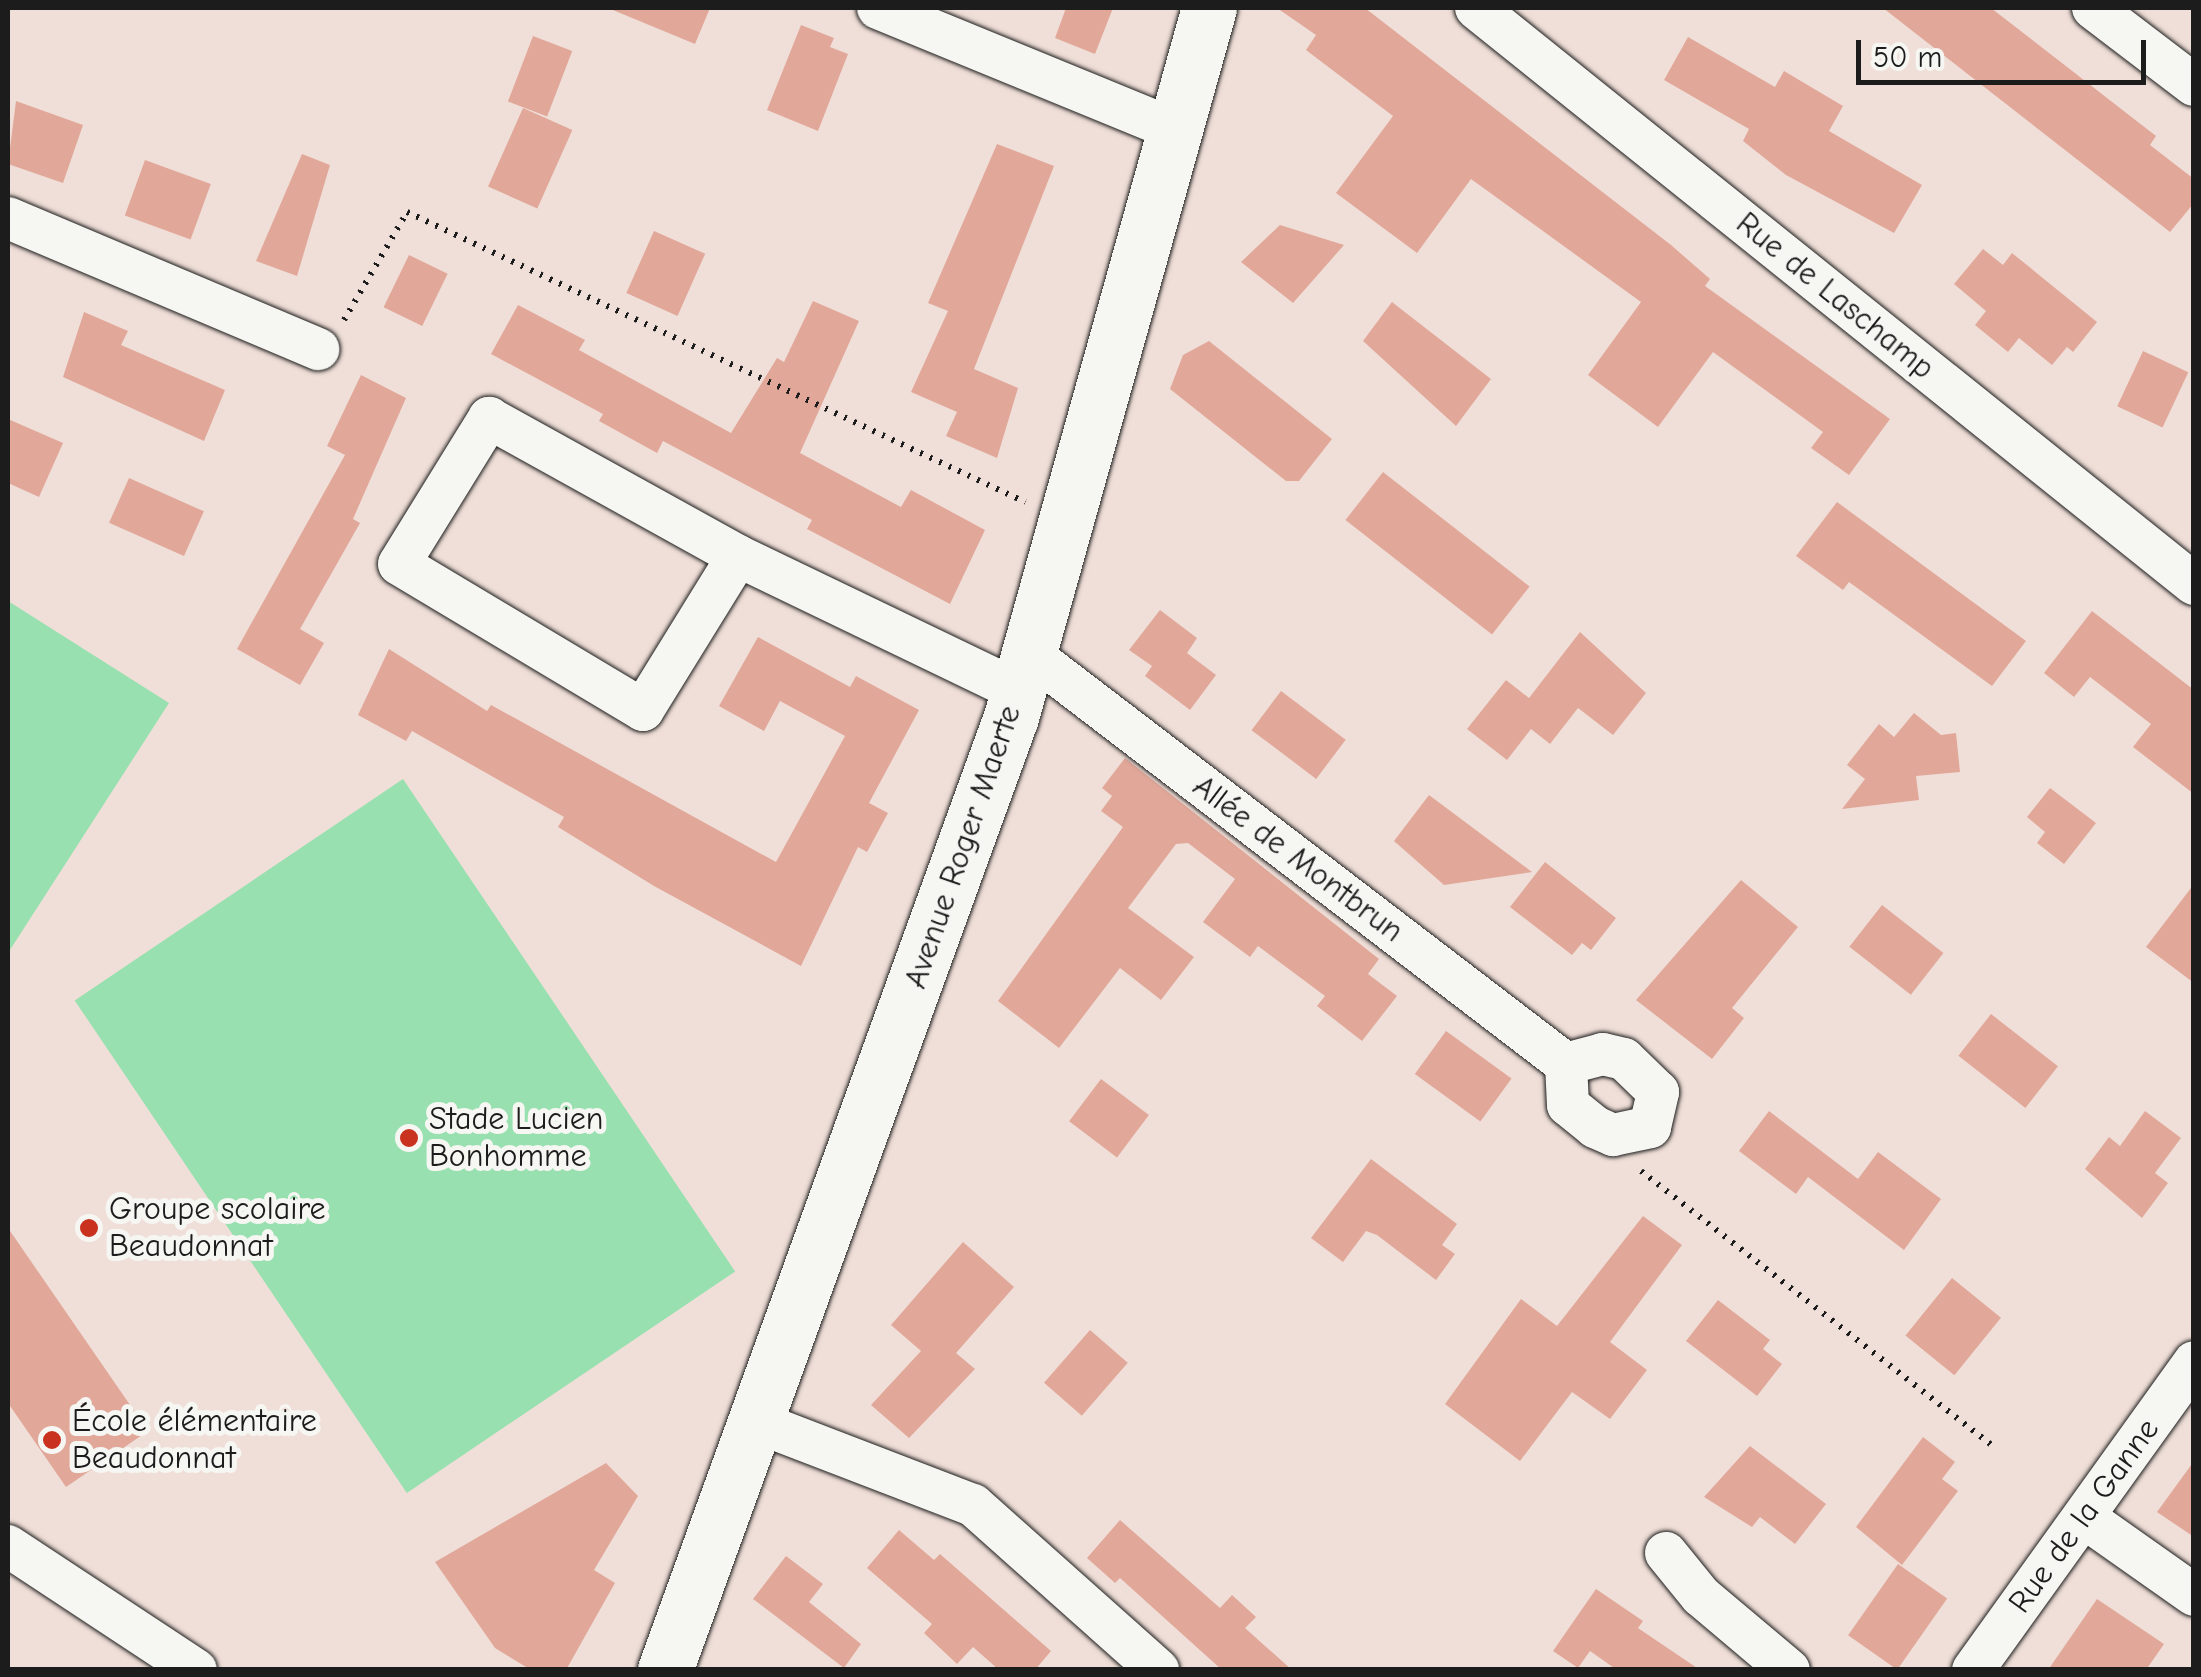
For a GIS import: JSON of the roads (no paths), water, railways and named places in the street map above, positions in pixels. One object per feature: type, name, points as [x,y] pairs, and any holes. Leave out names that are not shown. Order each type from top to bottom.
[{"type":"main road","name":"Avenue Roger Maerte","points":[[665,1670],[759,1423],[1024,672],[1209,8]]},
{"type":"street","points":[[878,8],[1175,130]]},
{"type":"street","name":"Rue de Laschamp","points":[[1476,8],[2194,584]]},
{"type":"street","points":[[2093,8],[2194,84]]},
{"type":"street","points":[[8,218],[318,349]]},
{"type":"street","name":"Allée de Montbrun","points":[[738,556],[642,710],[399,564],[489,418],[738,556],[1024,672],[1566,1064]]},
{"type":"street","points":[[1603,1054],[1624,1059],[1658,1092],[1650,1127],[1613,1135],[1568,1104],[1566,1064],[1603,1054]]},
{"type":"street","name":"Rue de la Ganne","points":[[1972,1670],[2194,1362]]},
{"type":"street","points":[[759,1423],[974,1505],[1158,1670]]},
{"type":"street","points":[[2085,1518],[2194,1595]]},
{"type":"street","points":[[8,1546],[196,1670]]},
{"type":"street","points":[[1666,1553],[1701,1596],[1788,1670]]},
{"type":"place","name":"Stade Lucien Bonhomme","points":[[409,1138]]},
{"type":"place","name":"Groupe scolaire Beaudonnat","points":[[89,1228]]},
{"type":"place","name":"École élémentaire Beaudonnat","points":[[52,1440]]}]
